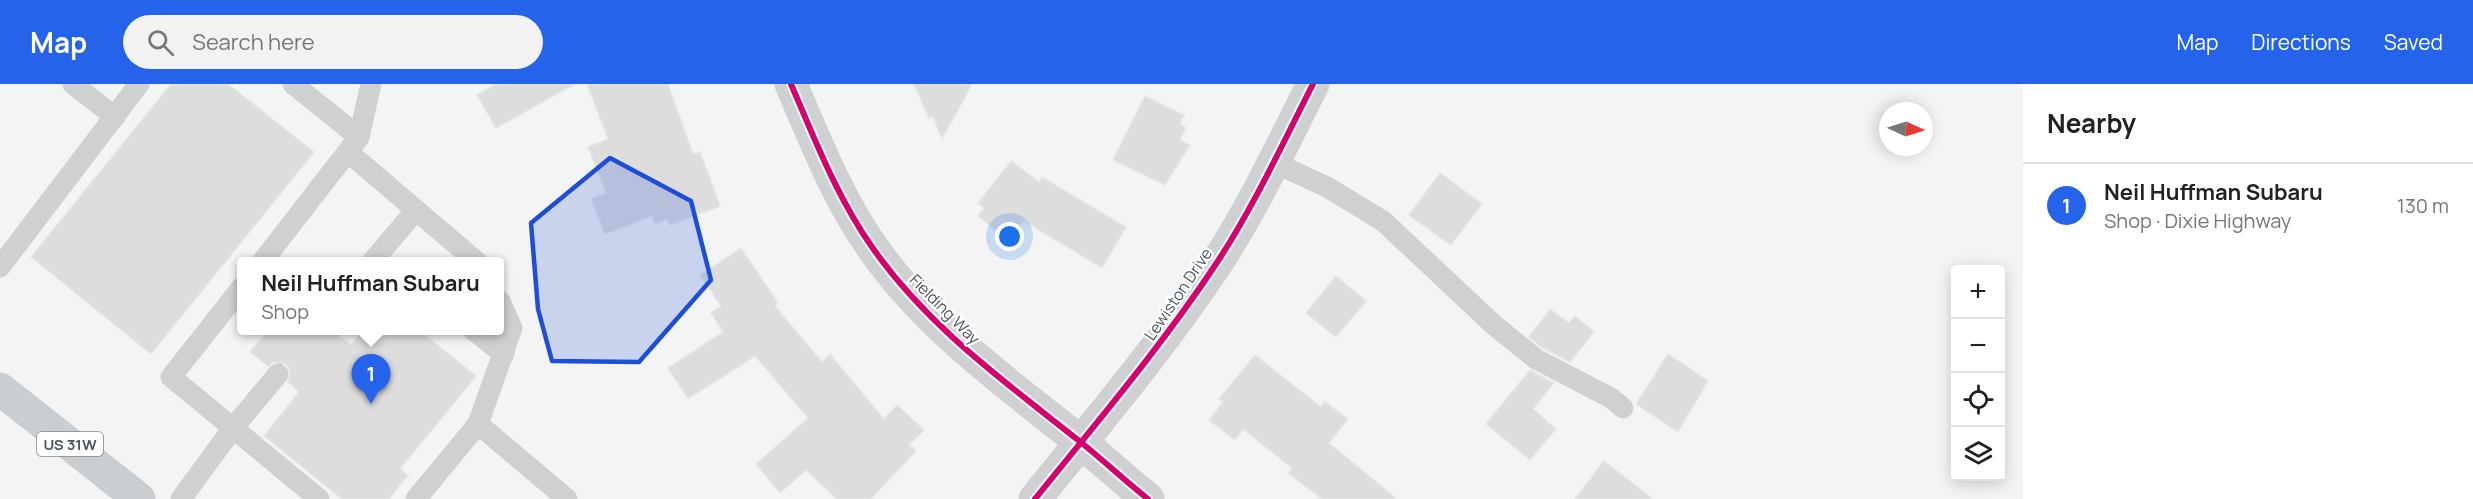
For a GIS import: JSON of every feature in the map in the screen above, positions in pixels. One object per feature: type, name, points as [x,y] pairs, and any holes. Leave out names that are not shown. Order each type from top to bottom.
[{"type":"main road","name":"US 31W","points":[[0,389],[139,499]]},
{"type":"street","name":"Fielding Way","points":[[791,84],[842,197],[871,246],[903,288],[939,326],[991,372],[1081,442],[1148,499]]},
{"type":"street","name":"Lewiston Drive","points":[[1035,499],[1162,343],[1211,272],[1248,210],[1313,84]]},
{"type":"lane","points":[[73,84],[114,117]]},
{"type":"lane","points":[[3,257],[139,84]]},
{"type":"lane","points":[[293,84],[416,210],[472,257]]},
{"type":"lane","points":[[265,257],[354,144],[371,84]]},
{"type":"lane","points":[[1273,162],[1327,187],[1383,221],[1494,325],[1536,358],[1611,398],[1623,408]]},
{"type":"lane","points":[[380,257],[416,210]]},
{"type":"lane","points":[[237,293],[171,377],[319,499]]},
{"type":"lane","points":[[416,499],[477,424],[512,328],[504,310]]},
{"type":"lane","points":[[479,335],[504,354]]},
{"type":"lane","points":[[181,499],[233,428],[278,374]]},
{"type":"lane","points":[[477,424],[567,499]]},
{"type":"highlighted area","points":[[610,158],[691,201],[711,280],[639,362],[552,361],[538,309],[531,223]]},
{"type":"building","points":[[171,84],[228,84],[314,152],[151,354],[31,257]]},
{"type":"building","points":[[496,84],[575,84],[496,128],[477,95]]},
{"type":"building","points":[[587,84],[668,84],[693,154],[700,152],[720,206],[670,225],[667,219],[655,224],[652,216],[605,234],[591,199],[606,193],[588,147],[608,139]]},
{"type":"building","points":[[914,84],[972,84],[942,139],[933,117],[929,118]]},
{"type":"building","points":[[1145,96],[1184,115],[1180,124],[1186,128],[1180,140],[1190,145],[1165,185],[1113,160]]},
{"type":"building","points":[[1011,161],[1039,182],[1042,177],[1126,227],[1102,268],[1024,221],[1009,240],[978,216],[984,208],[978,203]]},
{"type":"building","points":[[1440,173],[1482,204],[1451,245],[1409,215]]},
{"type":"building","points":[[741,248],[778,303],[775,306],[822,362],[830,354],[884,419],[897,405],[924,430],[909,445],[916,451],[871,499],[837,499],[806,470],[780,493],[756,464],[808,418],[755,356],[688,399],[668,368],[723,332],[711,313],[721,306],[700,275]]},
{"type":"building","points":[[1336,276],[1366,301],[1336,337],[1306,313]]},
{"type":"building","points":[[1550,309],[1569,323],[1575,316],[1594,332],[1570,362],[1543,348],[1529,337]]},
{"type":"building","points":[[264,335],[338,335],[351,345],[359,335],[425,335],[476,376],[400,469],[408,475],[389,499],[342,499],[264,436],[299,392],[288,382],[290,370],[286,364],[274,362],[268,366],[250,352]]},
{"type":"building","points":[[1668,354],[1708,381],[1678,432],[1636,404]]},
{"type":"building","points":[[1255,355],[1321,407],[1325,402],[1348,419],[1329,443],[1397,499],[1322,499],[1288,473],[1292,468],[1243,429],[1235,440],[1209,420],[1223,402],[1219,399]]},
{"type":"building","points":[[1530,370],[1554,383],[1533,409],[1556,429],[1530,460],[1486,424]]},
{"type":"building","points":[[1604,461],[1653,499],[1575,499]]},
{"type":"cycle path","points":[[791,84],[827,168],[848,208],[859,228],[894,276],[917,302],[968,351],[1148,499]]},
{"type":"cycle path","points":[[1035,499],[1151,355],[1216,264],[1255,199],[1313,84]]},
{"type":"place","name":"Neil Huffman Subaru","points":[[371,404]]}]
